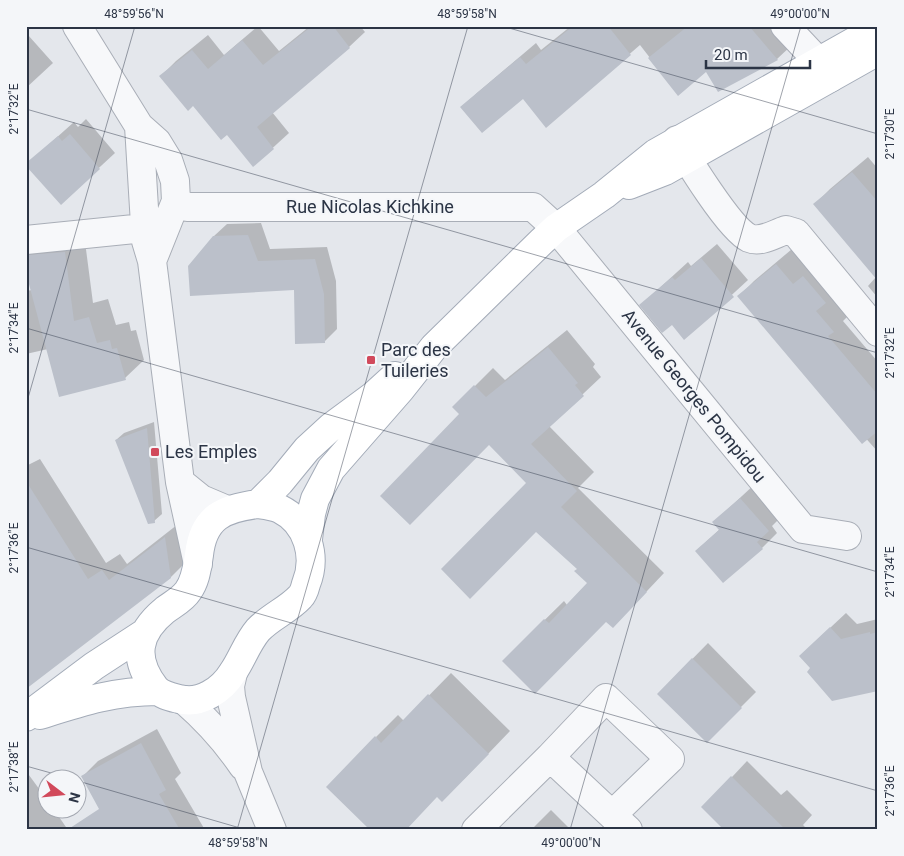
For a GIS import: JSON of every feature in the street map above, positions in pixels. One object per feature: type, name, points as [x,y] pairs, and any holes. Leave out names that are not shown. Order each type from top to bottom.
[{"type":"main road","points":[[308,539],[294,520],[280,509],[258,504],[227,510],[217,516],[200,542],[198,564],[188,592],[151,622],[144,634],[141,658],[146,676],[158,691],[166,696],[184,700],[198,699],[220,688],[233,673],[244,650],[258,630],[300,596],[311,573],[312,556],[308,539],[311,514],[315,499],[331,469],[394,398],[434,347],[556,228],[604,195],[656,153],[682,150],[824,69],[878,28]]},
{"type":"main road","points":[[824,69],[878,51]]},
{"type":"main road","points":[[258,504],[280,482],[307,449],[331,427],[434,347]]},
{"type":"main road","points":[[26,718],[94,666],[144,634]]},
{"type":"main road","points":[[26,718],[93,698],[129,691],[158,691]]},
{"type":"street","points":[[77,26],[138,126],[157,142],[168,160],[175,181],[176,202],[146,241],[152,262],[180,482],[198,564]]},
{"type":"street","points":[[785,26],[824,69]]},
{"type":"street","points":[[138,126],[156,227]]},
{"type":"street","points":[[682,150],[736,228],[750,238],[764,239],[786,230],[796,233],[878,332]]},
{"type":"street","name":"Rue Nicolas Kichkine","points":[[176,202],[187,207],[533,207],[556,228]]},
{"type":"street","points":[[26,240],[156,227]]},
{"type":"street","name":"Avenue Georges Pompidou","points":[[556,228],[803,529],[847,536]]},
{"type":"street","points":[[180,482],[201,499],[227,510]]},
{"type":"street","points":[[233,673],[230,686],[231,697],[248,772],[272,830]]},
{"type":"street","points":[[476,830],[550,757],[606,698],[670,759],[620,822],[550,757]]},
{"type":"street","points":[[184,700],[216,730],[248,772]]},
{"type":"building","points":[[312,26],[333,26],[350,48],[257,127],[274,149],[253,167],[227,135],[221,140],[193,106],[188,111],[159,76],[192,50],[208,69],[242,40],[263,65]]},
{"type":"building","points":[[573,26],[608,26],[631,55],[546,128],[523,99],[482,133],[460,107],[520,57],[526,64]]},
{"type":"building","points":[[688,26],[749,26],[778,60],[718,92],[706,72],[678,96],[648,58]]},
{"type":"building","points":[[70,134],[100,169],[61,205],[26,166],[26,163],[58,136],[62,141]]},
{"type":"building","points":[[852,172],[878,202],[878,281],[813,204]]},
{"type":"building","points":[[248,235],[258,261],[315,259],[324,294],[325,343],[295,344],[294,290],[190,296],[188,266],[213,236]]},
{"type":"building","points":[[65,252],[74,321],[89,317],[97,343],[110,340],[112,349],[117,348],[126,380],[59,397],[26,273],[26,255]]},
{"type":"building","points":[[701,258],[734,297],[684,340],[672,325],[662,333],[639,305],[672,277],[675,280]]},
{"type":"building","points":[[776,264],[793,284],[803,276],[826,303],[816,311],[834,332],[828,336],[878,395],[878,431],[862,444],[737,296]]},
{"type":"building","points":[[548,347],[578,383],[575,385],[584,396],[531,444],[577,491],[561,507],[647,592],[613,628],[606,622],[535,694],[502,661],[544,619],[549,623],[587,583],[574,571],[577,569],[536,532],[470,599],[441,569],[526,483],[489,445],[410,525],[380,496],[459,414],[452,407],[474,385],[486,397]]},
{"type":"building","points":[[147,428],[155,523],[148,524],[115,440]]},
{"type":"building","points":[[26,481],[88,579],[102,570],[109,580],[165,537],[171,578],[26,689]]},
{"type":"building","points":[[740,498],[769,531],[757,542],[763,549],[723,583],[695,551],[719,530],[712,522]]},
{"type":"building","points":[[830,627],[841,639],[878,632],[878,691],[832,701],[807,672],[810,668],[799,656]]},
{"type":"building","points":[[692,658],[742,708],[707,743],[657,694]]},
{"type":"building","points":[[428,694],[489,754],[442,802],[437,797],[406,830],[370,830],[326,787],[375,736],[381,743]]},
{"type":"building","points":[[141,743],[166,790],[159,794],[180,830],[67,830],[99,809],[88,789],[88,772]]},
{"type":"building","points":[[731,776],[786,830],[724,830],[701,807]]},
{"type":"place","name":"Parc des Tuileries","points":[[371,360]]},
{"type":"place","name":"Les Emples","points":[[155,452]]}]
